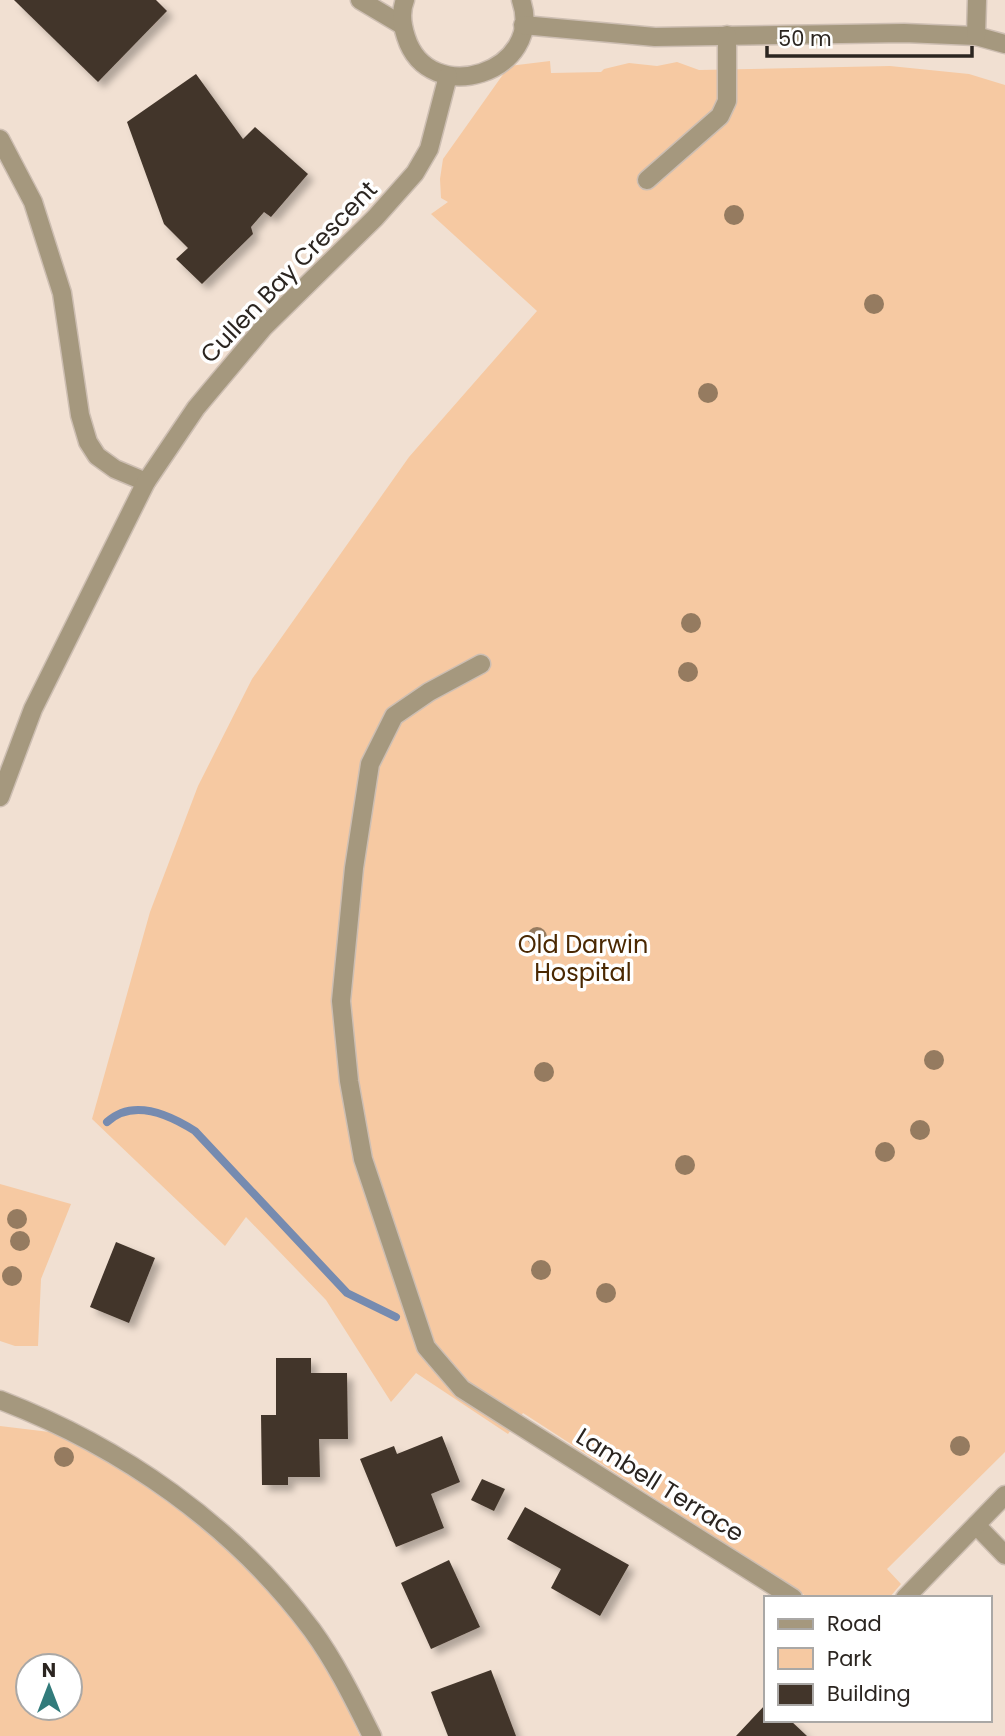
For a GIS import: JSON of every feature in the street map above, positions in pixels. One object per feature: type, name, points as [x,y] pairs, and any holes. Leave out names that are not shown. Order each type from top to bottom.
[{"type":"street","points":[[360,0],[402,25]]},
{"type":"street","points":[[405,0],[402,25],[408,43],[418,57],[432,69],[448,76],[469,77],[489,72],[505,61],[518,45],[523,25],[521,0]]},
{"type":"street","points":[[976,36],[977,0]]},
{"type":"street","points":[[523,25],[655,37],[904,33],[976,36],[1005,44]]},
{"type":"street","points":[[647,180],[720,116],[727,101],[727,35]]},
{"type":"street","name":"Cullen Bay Crescent","points":[[0,797],[33,709],[146,482],[196,408],[264,327],[375,218],[415,173],[429,149],[448,76]]},
{"type":"street","points":[[0,139],[33,202],[62,293],[80,415],[88,442],[97,456],[115,469],[146,482]]},
{"type":"street","name":"Lambell Terrace","points":[[481,664],[429,692],[394,716],[370,764],[354,868],[341,1001],[349,1081],[363,1159],[426,1347],[462,1389],[790,1596]]},
{"type":"street","points":[[0,1399],[43,1416],[124,1459],[226,1535],[284,1594],[313,1633],[346,1683],[372,1736]]},
{"type":"street","points":[[907,1596],[1005,1495]]},
{"type":"street","points":[[976,1525],[1005,1555]]},
{"type":"green space","name":"Old Darwin Hospital","points":[[550,61],[551,73],[601,72],[629,63],[657,66],[677,62],[699,70],[890,66],[969,74],[1005,85],[1005,1452],[887,1569],[901,1584],[891,1596],[806,1596],[523,1413],[508,1434],[416,1373],[391,1402],[326,1300],[246,1217],[225,1246],[92,1119],[150,912],[198,786],[252,679],[409,457],[537,311],[431,214],[448,202],[441,198],[443,159],[509,66]]},
{"type":"green space","points":[[0,1184],[71,1204],[41,1279],[38,1346],[15,1346],[0,1341]]},
{"type":"green space","points":[[0,1426],[58,1433],[114,1464],[183,1513],[201,1519],[211,1534],[254,1570],[286,1607],[327,1670],[360,1736],[0,1736]]},
{"type":"building","points":[[14,0],[156,0],[167,11],[98,82]]},
{"type":"building","points":[[196,74],[243,139],[255,127],[308,174],[271,217],[264,212],[251,227],[253,234],[202,284],[176,259],[188,248],[164,224],[127,122]]},
{"type":"building","points":[[116,1242],[155,1258],[129,1323],[90,1307]]},
{"type":"building","points":[[276,1358],[311,1358],[311,1373],[347,1373],[348,1439],[319,1439],[320,1477],[288,1477],[288,1485],[262,1485],[261,1415],[276,1415]]},
{"type":"building","points":[[442,1436],[460,1482],[431,1494],[444,1528],[396,1547],[360,1459],[394,1446],[397,1454]]},
{"type":"building","points":[[482,1479],[505,1489],[494,1511],[471,1500]]},
{"type":"building","points":[[525,1507],[629,1565],[600,1616],[551,1588],[561,1569],[507,1539]]},
{"type":"building","points":[[449,1560],[480,1627],[431,1649],[401,1583]]},
{"type":"building","points":[[491,1670],[516,1736],[448,1736],[431,1692]]},
{"type":"building","points":[[764,1706],[764,1722],[792,1722],[807,1736],[736,1736]]},
{"type":"waterway","points":[[107,1122],[117,1115],[140,1110],[174,1119],[195,1131],[347,1293],[396,1317]]}]
